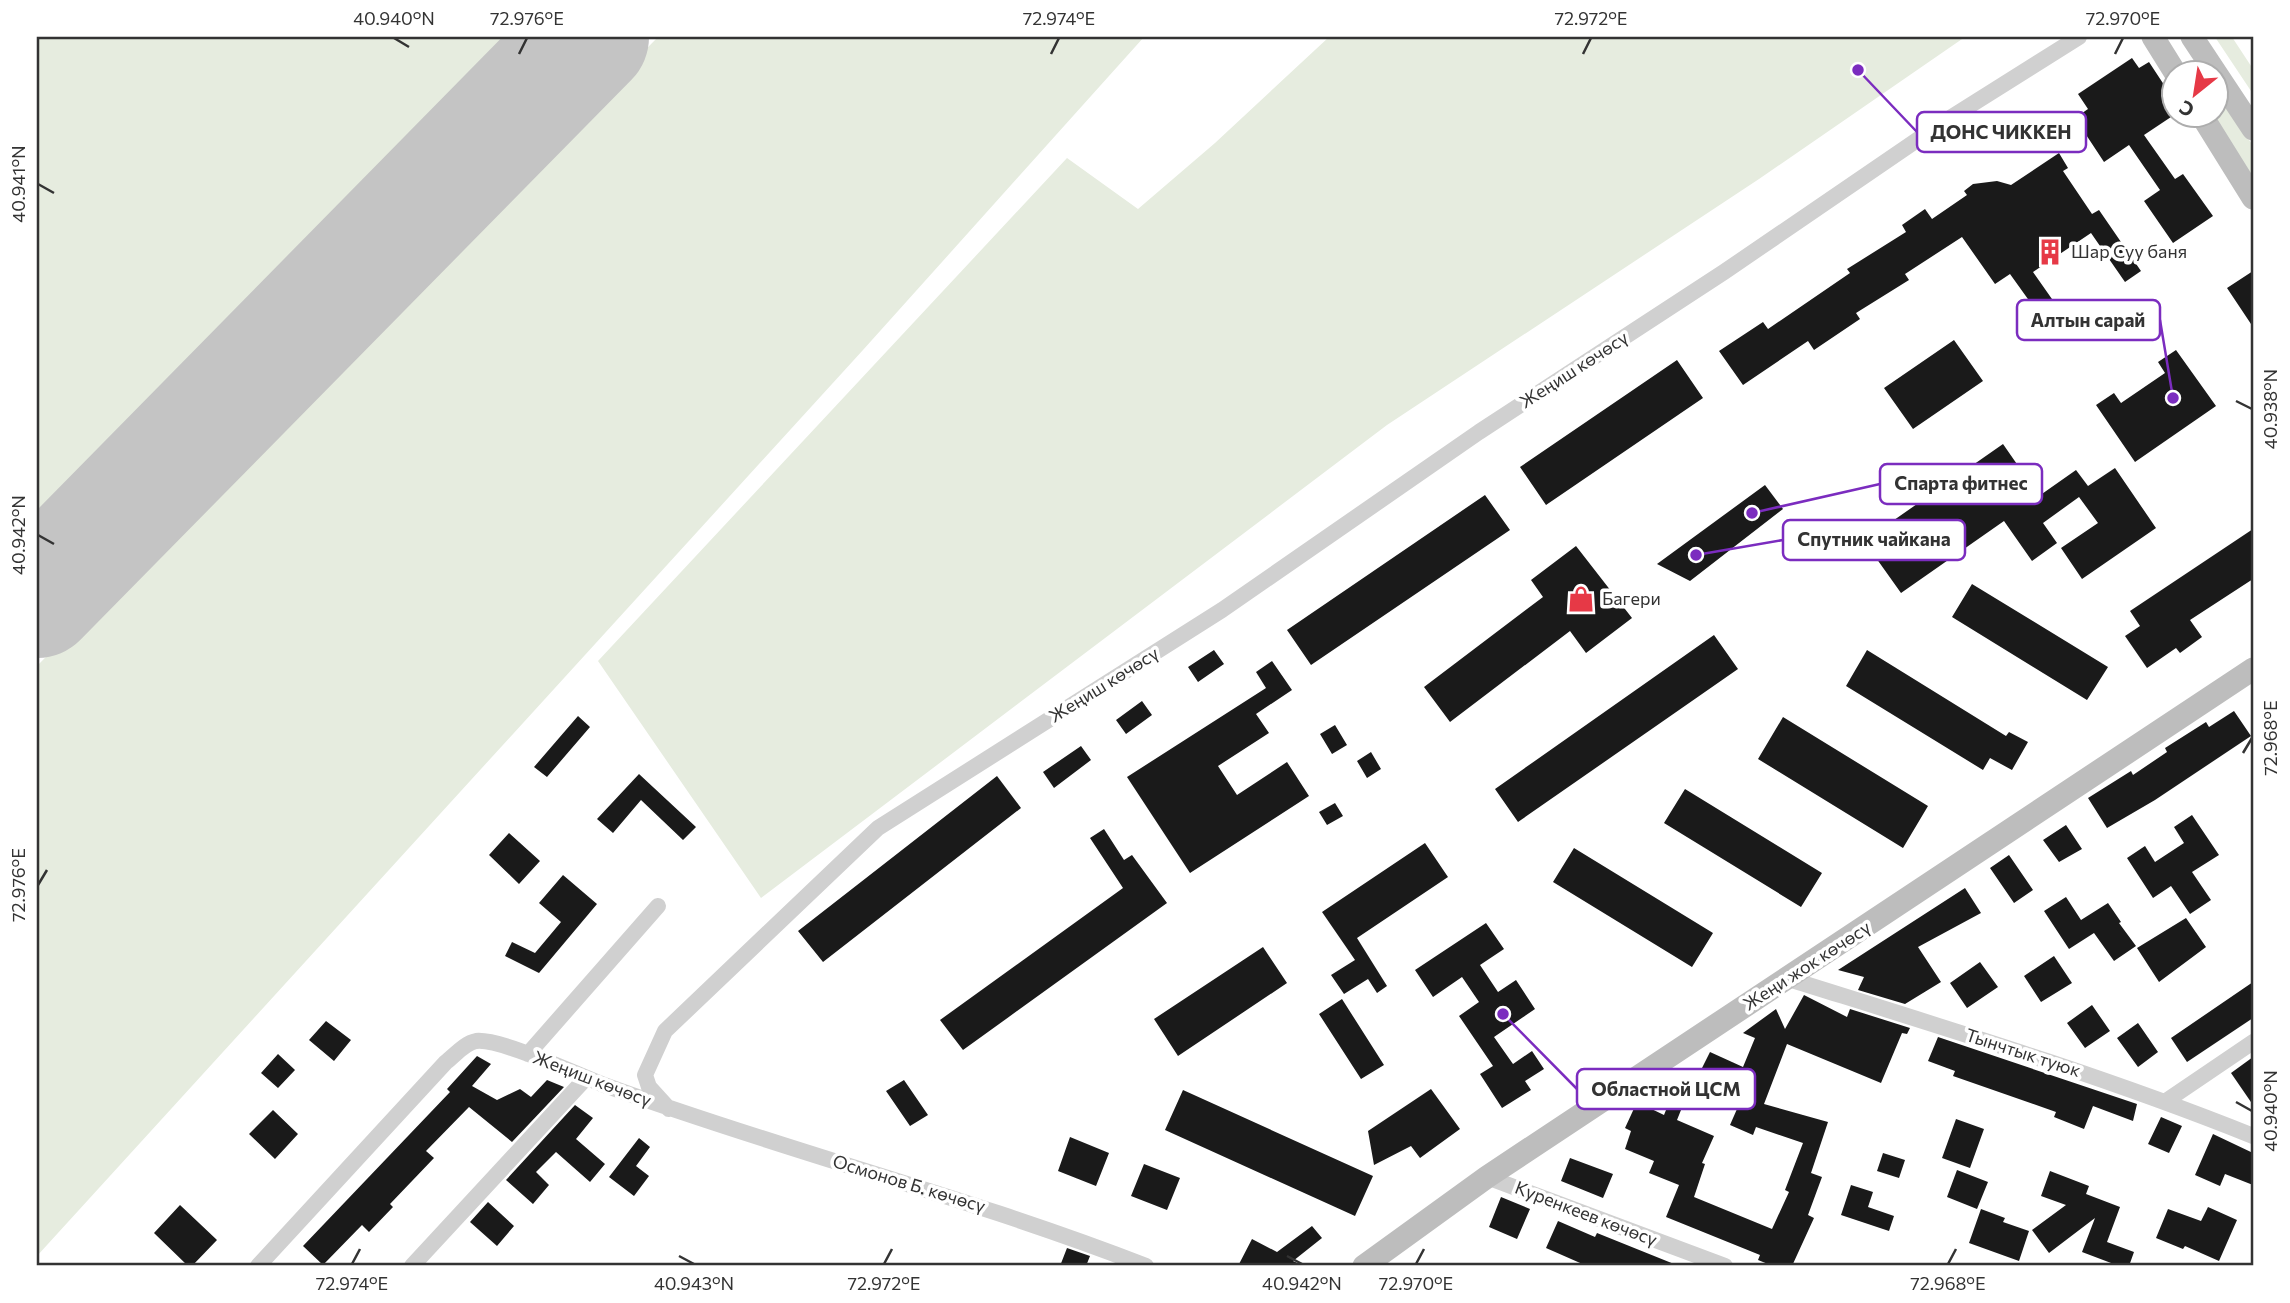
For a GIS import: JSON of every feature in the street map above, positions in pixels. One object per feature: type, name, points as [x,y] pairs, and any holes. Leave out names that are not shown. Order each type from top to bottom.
[{"type":"main road","points":[[2153,37],[2167,60]]},
{"type":"main road","points":[[2192,37],[2253,129]]},
{"type":"main road","points":[[2211,130],[2253,198]]},
{"type":"main road","name":"Жеңи жок көчөсү","points":[[1364,1266],[1487,1177],[2253,669]]},
{"type":"street","name":"Жеңиш көчөсү","points":[[669,1109],[649,1087],[645,1074],[665,1031],[878,828],[1222,610],[1479,432],[1724,272],[1939,125],[2079,37]]},
{"type":"street","points":[[528,1054],[658,906]]},
{"type":"street","name":"Тынчтык туюк","points":[[1789,979],[2061,1065],[2166,1101],[2253,1136]]},
{"type":"street","name":"Жеңиш көчөсү","points":[[258,1266],[446,1062],[476,1041],[528,1054],[669,1109]]},
{"type":"street","points":[[2166,1101],[2253,1042]]},
{"type":"street","points":[[412,1266],[586,1078]]},
{"type":"street","name":"Осмонов Б. көчөсү","points":[[669,1109],[1013,1216],[1146,1266]]},
{"type":"street","name":"Куренкеев көчөсү","points":[[1487,1177],[1725,1266]]},
{"type":"shaded area","points":[[37,37],[519,37],[37,527]]},
{"type":"shaded area","points":[[658,37],[1144,37],[863,350],[37,1256],[37,666]]},
{"type":"shaded area","points":[[1329,37],[1965,37],[1759,179],[1387,425],[761,898],[598,661],[1067,158],[1138,209],[1215,143]]},
{"type":"shaded area","points":[[2215,37],[2232,37],[2253,69],[2253,94]]},
{"type":"shaded area","points":[[2230,110],[2253,146],[2253,178],[2221,130],[2230,130]]},
{"type":"building","points":[[2132,58],[2139,68],[2149,62],[2160,79],[2160,124],[2144,135],[2175,179],[2183,174],[2213,216],[2173,243],[2144,201],[2160,190],[2129,145],[2104,162],[2075,118],[2088,109],[2078,94]]},
{"type":"building","points":[[2059,153],[2068,168],[2063,171],[2092,214],[2099,210],[2141,271],[2125,282],[2091,233],[2033,272],[2066,319],[2050,330],[2010,274],[1995,284],[1962,237],[1905,274],[1909,280],[1856,313],[1860,319],[1814,350],[1808,341],[1743,385],[1719,351],[1763,322],[1768,329],[1850,273],[1847,269],[1906,232],[1902,225],[1925,209],[1932,219],[1967,195],[1964,191],[1973,184],[1997,181],[2011,185]]},
{"type":"building","points":[[2253,271],[2253,327],[2227,288]]},
{"type":"building","points":[[1954,340],[1983,381],[1913,429],[1884,388]]},
{"type":"building","points":[[2176,350],[2216,406],[2135,462],[2096,405],[2114,393],[2121,403],[2165,373],[2158,362]]},
{"type":"building","points":[[1677,360],[1703,398],[1546,505],[1520,467]]},
{"type":"building","points":[[2003,444],[2039,496],[2076,470],[2088,486],[2115,468],[2156,528],[2082,579],[2061,548],[2098,523],[2079,497],[2043,523],[2057,543],[2032,561],[2004,521],[1901,593],[1864,541]]},
{"type":"building","points":[[1765,485],[1783,509],[1690,581],[1657,564]]},
{"type":"building","points":[[1485,495],[1510,530],[1311,665],[1287,630]]},
{"type":"building","points":[[2253,529],[2253,579],[2190,620],[2202,637],[2180,653],[2176,648],[2147,668],[2125,636],[2140,626],[2130,611]]},
{"type":"building","points":[[1576,546],[1632,618],[1586,653],[1570,631],[1450,722],[1424,687],[1543,597],[1531,580]]},
{"type":"building","points":[[1972,584],[2108,667],[2087,700],[1952,617]]},
{"type":"building","points":[[1714,635],[1738,669],[1518,822],[1495,789]]},
{"type":"building","points":[[1214,650],[1224,664],[1198,682],[1188,667]]},
{"type":"building","points":[[1867,650],[2006,736],[2009,732],[2028,742],[2012,770],[1990,758],[1983,770],[1846,686]]},
{"type":"building","points":[[1272,661],[1292,690],[1256,714],[1269,733],[1218,766],[1237,795],[1287,762],[1309,796],[1190,873],[1127,777],[1266,688],[1256,672]]},
{"type":"building","points":[[1142,701],[1152,715],[1126,734],[1116,720]]},
{"type":"building","points":[[2234,711],[2251,736],[2155,800],[2107,828],[2088,798],[2131,771],[2133,775],[2167,752],[2165,748],[2206,722],[2209,727]]},
{"type":"building","points":[[578,716],[590,727],[547,777],[534,767]]},
{"type":"building","points":[[1783,717],[1928,806],[1903,848],[1758,759]]},
{"type":"building","points":[[1335,725],[1347,745],[1332,754],[1320,734]]},
{"type":"building","points":[[1081,746],[1091,760],[1054,788],[1043,772]]},
{"type":"building","points":[[1371,752],[1381,769],[1367,778],[1357,761]]},
{"type":"building","points":[[639,774],[696,827],[683,840],[641,800],[613,833],[597,819]]},
{"type":"building","points":[[997,776],[1021,808],[823,962],[798,931]]},
{"type":"building","points":[[1685,789],[1822,873],[1801,907],[1664,823]]},
{"type":"building","points":[[1335,803],[1343,816],[1327,825],[1319,812]]},
{"type":"building","points":[[2192,815],[2219,855],[2192,872],[2211,900],[2190,914],[2171,886],[2153,898],[2127,858],[2145,846],[2155,862],[2184,843],[2174,827]]},
{"type":"building","points":[[2066,825],[2082,849],[2059,862],[2043,840]]},
{"type":"building","points":[[1104,829],[1124,860],[1132,855],[1167,903],[963,1050],[940,1020],[1123,888],[1090,838]]},
{"type":"building","points":[[509,833],[540,861],[519,884],[489,855]]},
{"type":"building","points":[[1425,843],[1448,877],[1357,938],[1387,986],[1377,993],[1368,979],[1344,994],[1331,975],[1355,960],[1322,912]]},
{"type":"building","points":[[1574,848],[1713,933],[1692,967],[1553,882]]},
{"type":"building","points":[[2009,855],[2033,890],[2014,903],[1990,868]]},
{"type":"building","points":[[563,875],[597,904],[539,973],[505,956],[512,942],[535,953],[561,922],[539,903]]},
{"type":"building","points":[[1965,888],[1981,913],[1918,947],[1941,982],[1905,1004],[1858,990],[1864,977],[1838,970]]},
{"type":"building","points":[[2066,897],[2081,920],[2108,903],[2136,946],[2114,961],[2094,933],[2069,949],[2044,911]]},
{"type":"building","points":[[2186,918],[2206,947],[2159,982],[2137,948]]},
{"type":"building","points":[[1486,923],[1504,949],[1480,965],[1498,992],[1516,980],[1535,1009],[1494,1037],[1513,1064],[1532,1051],[1544,1069],[1525,1081],[1531,1090],[1502,1108],[1480,1074],[1493,1066],[1459,1016],[1479,1002],[1462,977],[1433,997],[1415,970]]},
{"type":"building","points":[[1263,947],[1287,983],[1178,1056],[1154,1019]]},
{"type":"building","points":[[2054,956],[2072,983],[2041,1002],[2024,976]]},
{"type":"building","points":[[1980,962],[1998,987],[1967,1008],[1950,983]]},
{"type":"building","points":[[2253,982],[2253,1018],[2187,1062],[2171,1038]]},
{"type":"building","points":[[1804,995],[1847,1017],[1850,1009],[1910,1028],[1907,1034],[1902,1033],[1881,1083],[1787,1044],[1764,1104],[1828,1122],[1811,1173],[1822,1177],[1808,1215],[1814,1218],[1792,1266],[1773,1266],[1758,1260],[1760,1255],[1666,1217],[1679,1185],[1649,1173],[1654,1161],[1625,1149],[1631,1131],[1625,1128],[1637,1102],[1664,1115],[1676,1085],[1668,1081],[1681,1069],[1695,1075],[1677,1120],[1714,1136],[1702,1163],[1705,1164],[1694,1197],[1772,1229],[1789,1192],[1785,1190],[1803,1143],[1756,1127],[1753,1135],[1730,1125],[1737,1109],[1692,1088],[1710,1052],[1743,1067],[1755,1038],[1743,1033],[1776,1009],[1785,1029]]},
{"type":"building","points":[[1342,999],[1384,1065],[1361,1079],[1319,1014]]},
{"type":"building","points":[[2092,1005],[2110,1031],[2085,1048],[2067,1023]]},
{"type":"building","points":[[326,1021],[351,1040],[334,1061],[309,1040]]},
{"type":"building","points":[[2138,1023],[2158,1052],[2138,1067],[2117,1038]]},
{"type":"building","points":[[1938,1037],[2137,1104],[2133,1121],[2093,1106],[2084,1129],[2054,1117],[2056,1112],[1953,1076],[1955,1071],[1928,1061]]},
{"type":"building","points":[[278,1054],[295,1070],[278,1088],[261,1073]]},
{"type":"building","points":[[477,1056],[491,1064],[472,1086],[497,1100],[520,1089],[531,1097],[547,1080],[564,1087],[512,1142],[469,1107],[426,1151],[434,1158],[390,1204],[393,1207],[369,1232],[362,1225],[323,1265],[303,1246],[450,1092],[447,1089]]},
{"type":"building","points":[[2253,1057],[2253,1105],[2231,1073]]},
{"type":"building","points":[[904,1080],[928,1115],[910,1126],[886,1091]]},
{"type":"building","points":[[1431,1089],[1460,1129],[1420,1158],[1411,1146],[1374,1165],[1368,1131]]},
{"type":"building","points":[[1183,1090],[1373,1176],[1355,1216],[1165,1130]]},
{"type":"building","points":[[575,1105],[593,1118],[576,1139],[605,1164],[590,1182],[556,1152],[536,1172],[549,1185],[533,1204],[506,1180]]},
{"type":"building","points":[[273,1110],[298,1134],[275,1159],[249,1134]]},
{"type":"building","points":[[2161,1117],[2182,1126],[2169,1153],[2148,1144]]},
{"type":"building","points":[[1956,1119],[1984,1129],[1970,1168],[1942,1158]]},
{"type":"building","points":[[2213,1134],[2253,1153],[2253,1185],[2225,1174],[2220,1186],[2195,1175]]},
{"type":"building","points":[[1070,1137],[1109,1153],[1096,1186],[1058,1171]]},
{"type":"building","points":[[639,1138],[650,1147],[636,1166],[649,1176],[634,1196],[609,1177]]},
{"type":"building","points":[[1883,1153],[1905,1160],[1899,1178],[1877,1171]]},
{"type":"building","points":[[1570,1158],[1613,1174],[1603,1198],[1561,1181]]},
{"type":"building","points":[[1144,1164],[1180,1178],[1167,1210],[1131,1196]]},
{"type":"building","points":[[1957,1170],[1988,1182],[1977,1209],[1947,1197]]},
{"type":"building","points":[[2050,1171],[2089,1186],[2086,1194],[2120,1207],[2107,1242],[2134,1252],[2129,1266],[2119,1266],[2082,1252],[2095,1218],[2049,1253],[2032,1230],[2066,1205],[2041,1196]]},
{"type":"building","points":[[1851,1185],[1873,1192],[1868,1207],[1894,1216],[1889,1231],[1841,1215]]},
{"type":"building","points":[[1501,1197],[1530,1209],[1517,1239],[1489,1227]]},
{"type":"building","points":[[488,1202],[514,1226],[497,1246],[470,1222]]},
{"type":"building","points":[[180,1205],[217,1240],[192,1266],[188,1266],[154,1233]]},
{"type":"building","points":[[2208,1207],[2237,1220],[2219,1261],[2185,1246],[2183,1249],[2156,1238],[2168,1209],[2201,1221]]},
{"type":"building","points":[[1981,1209],[2005,1218],[2003,1222],[2029,1231],[2019,1261],[1969,1243]]},
{"type":"building","points":[[1558,1221],[1595,1237],[1597,1233],[1679,1266],[1587,1266],[1546,1248]]},
{"type":"building","points":[[1312,1226],[1322,1238],[1293,1261],[1304,1266],[1238,1266],[1252,1239],[1277,1252]]},
{"type":"building","points":[[1067,1248],[1090,1256],[1086,1266],[1060,1266]]},
{"type":"runway","points":[[37,597],[588,37]]},
{"type":"place","name":"ДОНС ЧИККЕН","points":[[1858,70]]},
{"type":"place","name":"Шар Суу баня","points":[[2050,252]]},
{"type":"place","name":"Алтын сарай","points":[[2173,398]]},
{"type":"place","name":"Спарта фитнес","points":[[1752,513]]},
{"type":"place","name":"Спутник чайкана","points":[[1696,555]]},
{"type":"place","name":"Багери","points":[[1581,599]]},
{"type":"place","name":"Областной ЦСМ","points":[[1503,1014]]}]
